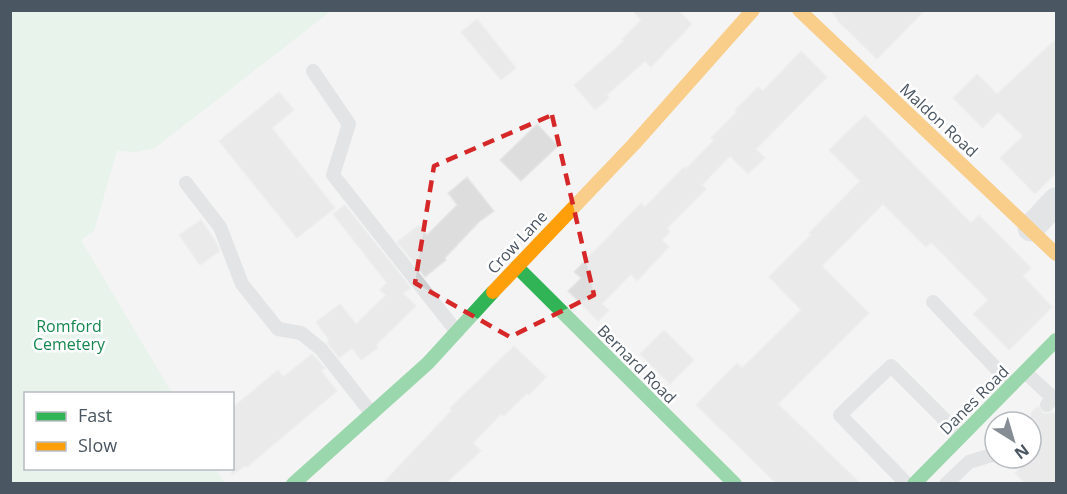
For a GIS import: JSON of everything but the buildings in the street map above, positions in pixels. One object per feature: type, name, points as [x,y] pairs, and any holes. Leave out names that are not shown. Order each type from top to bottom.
[{"type":"street","name":"Crow Lane","points":[[293,483],[428,363],[534,247],[634,144],[753,10]]},
{"type":"street","name":"Maldon Road","points":[[799,10],[1056,254]]},
{"type":"street","points":[[1031,228],[1056,201]]},
{"type":"street","name":"Bernard Road","points":[[517,267],[735,483]]},
{"type":"street","name":"Danes Road","points":[[914,483],[1056,340]]},
{"type":"lane","points":[[313,71],[349,124],[333,176],[457,332]]},
{"type":"lane","points":[[186,183],[220,227],[242,284],[278,329],[301,333],[321,349],[372,414]]},
{"type":"lane","points":[[933,302],[1012,385]]},
{"type":"lane","points":[[907,483],[840,415],[891,366],[961,436]]},
{"type":"lane","points":[[1025,372],[1052,397],[1047,405]]},
{"type":"lane","points":[[945,483],[969,462],[983,458]]},
{"type":"highlighted area","points":[[552,115],[594,295],[510,337],[415,283],[434,166]]},
{"type":"green space","name":"Romford Cemetery","points":[[10,11],[331,11],[155,148],[136,152],[117,151],[94,231],[81,240],[171,392],[24,392],[24,470],[217,470],[225,483],[11,483]]},
{"type":"traffic: fast","points":[[517,267],[735,484]]},
{"type":"traffic: fast","points":[[293,484],[428,363],[493,292]]},
{"type":"traffic: fast","points":[[914,484],[1056,340]]},
{"type":"traffic: slow","points":[[493,292],[634,144],[753,10]]},
{"type":"traffic: slow","points":[[799,10],[1056,254]]}]
